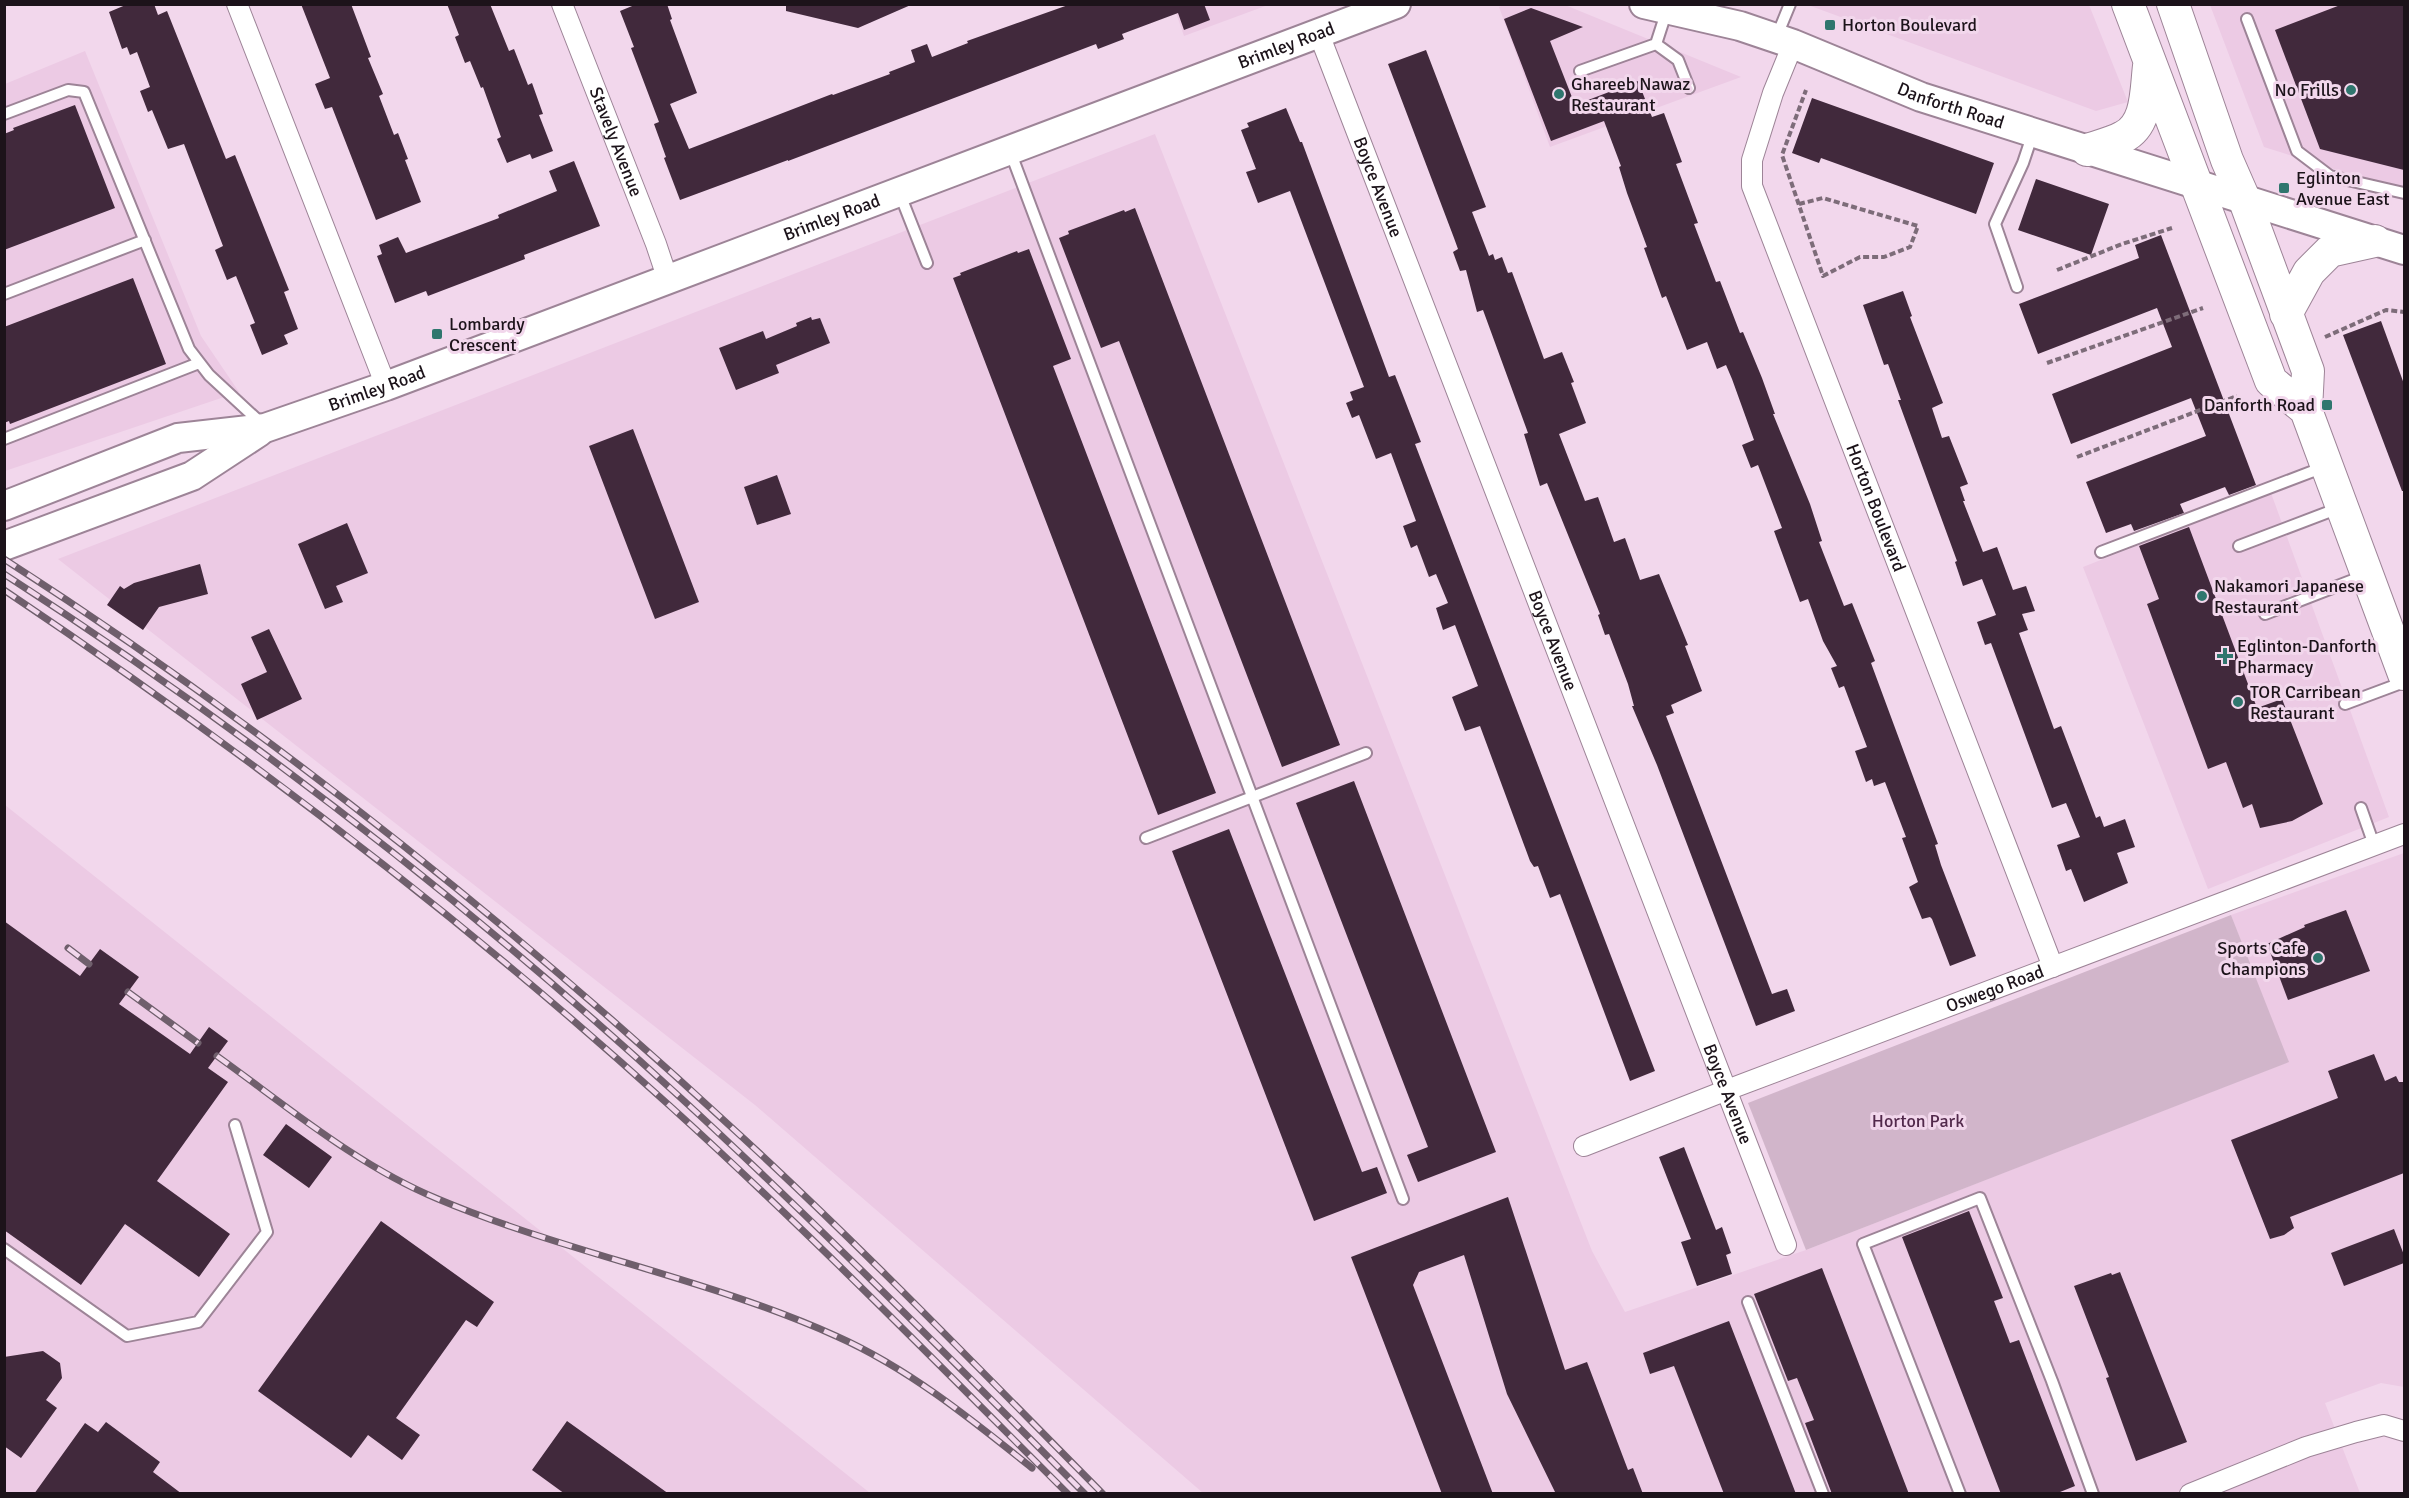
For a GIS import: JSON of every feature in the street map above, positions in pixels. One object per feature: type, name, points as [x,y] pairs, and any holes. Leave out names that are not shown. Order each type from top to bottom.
[{"type":"main road","points":[[1330,30],[1361,4]]},
{"type":"main road","name":"Brimley Road","points":[[4,506],[178,438],[265,428],[386,386],[1396,4]]},
{"type":"main road","name":"Danforth Road","points":[[1704,4],[1740,26]]},
{"type":"main road","points":[[2128,4],[2271,381],[2306,410]]},
{"type":"main road","points":[[2173,4],[2227,159],[2245,201],[2308,371],[2306,410],[2367,575],[2401,655]]},
{"type":"main road","name":"Danforth Road","points":[[1655,7],[1740,26],[1785,41],[1921,97],[2404,250]]},
{"type":"main road","points":[[2087,150],[2125,136],[2139,123],[2143,115],[2150,62]]},
{"type":"main road","points":[[2286,314],[2309,272],[2330,251],[2375,241]]},
{"type":"main road","name":"Brimley Road","points":[[4,546],[192,476],[265,428]]},
{"type":"street","points":[[237,4],[386,386]]},
{"type":"street","name":"Stavely Avenue","points":[[562,4],[657,244],[668,280]]},
{"type":"street","name":"Boyce Avenue","points":[[1330,30],[1786,1245]]},
{"type":"street","name":"Horton Boulevard","points":[[1785,41],[1773,93],[1752,160],[1752,186],[2053,967]]},
{"type":"street","name":"Oswego Road","points":[[1584,1146],[1726,1090],[2404,834]]},
{"type":"street","points":[[2190,1494],[2306,1447],[2356,1432],[2384,1425],[2404,1431]]},
{"type":"lane","points":[[1785,41],[1790,4]]},
{"type":"lane","points":[[1655,7],[1656,44]]},
{"type":"lane","points":[[2247,19],[2297,151],[2330,176],[2404,193]]},
{"type":"lane","points":[[1580,71],[1656,44]]},
{"type":"lane","points":[[1656,44],[1678,60],[1689,88]]},
{"type":"lane","points":[[4,114],[68,90],[84,92],[189,349],[199,363],[265,428]]},
{"type":"lane","points":[[2017,287],[1995,224],[2023,163],[2033,132]]},
{"type":"lane","points":[[1010,151],[1403,1199]]},
{"type":"lane","points":[[898,192],[927,263]]},
{"type":"lane","points":[[4,294],[145,240]]},
{"type":"lane","points":[[4,439],[199,363]]},
{"type":"lane","points":[[2101,552],[2327,466]]},
{"type":"lane","points":[[2239,546],[2342,507]]},
{"type":"lane","points":[[2265,614],[2367,575]]},
{"type":"lane","points":[[2345,704],[2404,682]]},
{"type":"lane","points":[[1146,838],[1366,753]]},
{"type":"lane","points":[[2361,808],[2374,845]]},
{"type":"lane","points":[[4,1249],[127,1336],[198,1322],[267,1232],[234,1125]]},
{"type":"lane","points":[[1960,1494],[1863,1244],[1980,1198],[2052,1381],[2093,1494]]},
{"type":"lane","points":[[1748,1302],[1823,1494]]},
{"type":"path","points":[[1799,204],[1822,198],[1918,226],[1910,247],[1884,257],[1860,257],[1823,276],[1782,155],[1806,90]]},
{"type":"path","points":[[2057,270],[2122,244],[2172,228]]},
{"type":"path","points":[[2047,363],[2203,308]]},
{"type":"path","points":[[2325,337],[2386,310],[2404,312]]},
{"type":"path","points":[[2077,457],[2236,396]]},
{"type":"shaded area","points":[[1173,4],[1268,5],[1184,36]]},
{"type":"shaded area","points":[[1505,4],[1565,5],[1741,77],[1550,147],[1499,7]]},
{"type":"shaded area","points":[[1808,5],[2089,5],[2128,102],[2096,111]]},
{"type":"shaded area","points":[[2210,5],[2404,5],[2404,191],[2264,147]]},
{"type":"shaded area","points":[[85,51],[201,336],[239,392],[5,471],[5,84]]},
{"type":"shaded area","points":[[1155,134],[1592,1251],[1625,1312],[1806,1250],[2288,1062],[2231,915],[2404,853],[2404,1387],[2381,1383],[2325,1403],[2360,1493],[1203,1493],[755,1105],[58,559]]},
{"type":"shaded area","points":[[2271,493],[2389,817],[2208,889],[2083,567]]},
{"type":"shaded area","points":[[5,805],[870,1493],[5,1493]]},
{"type":"green space","name":"Horton Park","points":[[2231,915],[2289,1062],[1806,1250],[1748,1103]]},
{"type":"building","points":[[128,4],[154,4],[158,15],[167,11],[226,159],[235,155],[289,290],[284,292],[298,329],[284,335],[288,344],[262,355],[250,325],[255,323],[236,276],[227,280],[215,250],[223,246],[184,144],[168,149],[152,110],[148,112],[140,91],[150,87],[137,52],[130,55],[127,47],[122,49],[109,12]]},
{"type":"building","points":[[301,4],[351,4],[371,57],[368,58],[383,94],[379,96],[394,135],[398,133],[408,159],[405,160],[421,202],[376,220],[332,107],[325,109],[315,84],[330,78]]},
{"type":"building","points":[[447,4],[490,4],[509,51],[514,49],[528,85],[532,83],[543,114],[539,115],[553,151],[532,159],[530,154],[507,163],[497,139],[501,137],[483,87],[481,88],[470,61],[465,63],[455,37],[459,35]]},
{"type":"building","points":[[637,4],[667,4],[672,19],[670,20],[697,93],[670,104],[689,149],[890,74],[889,72],[915,62],[911,50],[927,44],[932,57],[968,43],[967,41],[1071,4],[1204,4],[1210,20],[1184,30],[1178,13],[1122,34],[1124,39],[1098,49],[1096,44],[680,200],[654,124],[659,122],[631,48],[634,47],[620,11]]},
{"type":"building","points":[[786,4],[913,4],[858,28],[786,11]]},
{"type":"building","name":"No Frills","points":[[2343,4],[2404,4],[2404,170],[2320,149],[2275,30]]},
{"type":"building","points":[[1531,8],[1583,27],[1550,41],[1575,105],[1638,81],[1652,117],[1664,113],[1682,162],[1676,164],[1698,223],[1694,224],[1716,282],[1720,281],[1740,333],[1743,332],[1762,378],[1775,414],[1773,414],[1810,504],[1822,541],[1819,542],[1844,606],[1852,603],[1875,661],[1871,663],[1938,844],[1935,845],[1941,865],[1976,956],[1950,966],[1932,919],[1930,917],[1922,919],[1909,887],[1918,882],[1902,838],[1906,837],[1885,782],[1874,786],[1872,779],[1866,782],[1855,751],[1867,747],[1844,686],[1839,688],[1831,668],[1837,666],[1823,641],[1808,599],[1800,602],[1774,531],[1782,528],[1758,465],[1751,468],[1742,445],[1754,440],[1732,379],[1726,365],[1717,369],[1707,342],[1687,350],[1666,296],[1662,298],[1644,248],[1647,247],[1627,193],[1619,167],[1621,166],[1604,121],[1551,141],[1504,19]]},
{"type":"building","points":[[1426,50],[1486,207],[1472,212],[1489,256],[1493,254],[1495,260],[1502,257],[1508,273],[1512,272],[1544,359],[1562,352],[1574,382],[1571,383],[1586,423],[1559,434],[1585,501],[1598,497],[1614,542],[1625,538],[1640,580],[1659,574],[1688,645],[1685,646],[1702,691],[1671,705],[1674,713],[1666,716],[1772,994],[1787,989],[1795,1011],[1756,1026],[1657,765],[1632,706],[1634,706],[1628,684],[1609,634],[1605,635],[1598,615],[1600,614],[1547,483],[1540,486],[1524,434],[1528,433],[1483,310],[1477,312],[1466,270],[1460,271],[1453,252],[1458,249],[1388,64]]},
{"type":"building","points":[[1812,98],[1994,163],[1976,214],[1821,158],[1819,163],[1792,153]]},
{"type":"building","points":[[75,105],[115,208],[4,250],[4,134],[14,130],[13,128]]},
{"type":"building","points":[[1286,108],[1300,142],[1302,142],[1389,377],[1395,375],[1421,442],[1415,444],[1655,1071],[1630,1081],[1560,894],[1550,898],[1538,866],[1534,867],[1530,861],[1480,726],[1465,731],[1452,697],[1478,686],[1455,625],[1443,630],[1436,608],[1448,603],[1436,574],[1429,577],[1417,545],[1411,548],[1403,526],[1416,521],[1391,453],[1376,459],[1359,415],[1352,418],[1346,403],[1353,400],[1350,392],[1364,387],[1290,191],[1258,203],[1246,172],[1256,169],[1241,130],[1249,127],[1247,123]]},
{"type":"building","points":[[574,161],[600,226],[524,255],[525,259],[428,296],[426,291],[395,303],[377,256],[382,254],[379,245],[398,237],[406,253],[499,218],[498,215],[557,191],[549,171]]},
{"type":"building","points":[[2036,179],[2109,204],[2091,255],[2018,230]]},
{"type":"building","points":[[1135,208],[1340,745],[1282,767],[1119,341],[1101,348],[1059,238],[1069,234],[1068,231]]},
{"type":"building","points":[[2161,235],[2256,485],[2229,495],[2225,487],[2180,504],[2184,513],[2134,531],[2131,524],[2106,533],[2086,482],[2206,436],[2191,398],[2071,444],[2052,394],[2172,347],[2157,308],[2038,354],[2019,304],[2139,258],[2135,245]]},
{"type":"building","points":[[1029,249],[1071,359],[1053,366],[1216,793],[1158,815],[953,278],[961,275],[960,273],[1017,251],[1018,253]]},
{"type":"building","points":[[133,278],[166,364],[10,424],[9,421],[4,423],[4,327]]},
{"type":"building","points":[[1903,291],[1912,316],[1910,317],[1943,403],[1932,408],[1942,438],[1949,436],[1968,484],[1960,487],[1965,501],[1963,501],[1983,552],[1997,547],[2013,590],[2026,586],[2035,611],[2022,614],[2028,630],[2019,633],[2054,729],[2061,726],[2096,818],[2100,816],[2104,827],[2125,819],[2135,847],[2117,853],[2128,883],[2084,902],[2071,869],[2066,871],[2057,845],[2080,837],[2066,803],[2052,808],[1991,643],[1985,645],[1977,622],[1996,615],[1982,579],[1963,586],[1955,562],[1957,561],[1898,400],[1901,400],[1888,364],[1884,365],[1863,305]]},
{"type":"building","points":[[811,317],[812,320],[820,318],[830,343],[776,365],[779,373],[736,390],[719,348],[763,331],[766,339],[797,326],[796,323]]},
{"type":"building","points":[[2381,321],[2404,384],[2404,491],[2402,491],[2343,335]]},
{"type":"building","points":[[633,429],[699,602],[655,619],[589,446]]},
{"type":"building","points":[[777,475],[791,514],[757,525],[744,487]]},
{"type":"building","points":[[347,523],[368,573],[336,586],[343,602],[325,609],[298,544]]},
{"type":"building","points":[[2189,527],[2257,708],[2282,699],[2323,804],[2292,821],[2260,828],[2252,804],[2243,808],[2226,762],[2208,769],[2147,604],[2159,599],[2139,546]]},
{"type":"building","points":[[200,564],[208,594],[159,607],[143,630],[107,605],[120,586],[124,589],[134,583]]},
{"type":"building","points":[[269,629],[302,699],[257,720],[241,684],[267,672],[251,637]]},
{"type":"building","points":[[1354,781],[1496,1152],[1418,1182],[1407,1155],[1428,1147],[1296,803]]},
{"type":"building","points":[[1229,829],[1362,1172],[1377,1167],[1387,1193],[1314,1221],[1172,851]]},
{"type":"building","name":"Sports Cafe Champions","points":[[2346,910],[2370,971],[2288,1000],[2267,944],[2305,927],[2304,925]]},
{"type":"building","points":[[4,921],[80,976],[100,949],[139,977],[119,1004],[190,1054],[209,1027],[228,1041],[208,1068],[228,1082],[157,1181],[230,1234],[199,1277],[125,1224],[81,1285],[4,1230]]},
{"type":"building","points":[[2374,1054],[2385,1081],[2396,1076],[2399,1082],[2404,1082],[2404,1173],[2290,1217],[2294,1228],[2284,1235],[2270,1239],[2231,1140],[2338,1098],[2328,1071]]},
{"type":"building","points":[[286,1124],[332,1157],[309,1188],[263,1155]]},
{"type":"building","points":[[1684,1147],[1716,1230],[1722,1227],[1731,1253],[1726,1255],[1732,1274],[1697,1286],[1681,1242],[1691,1239],[1659,1157]]},
{"type":"building","points":[[1508,1197],[1565,1370],[1587,1362],[1628,1470],[1633,1468],[1643,1494],[1556,1494],[1507,1394],[1464,1255],[1419,1272],[1413,1285],[1493,1494],[1442,1494],[1351,1257]]},
{"type":"building","points":[[1969,1211],[2003,1298],[1994,1301],[2010,1343],[2019,1340],[2075,1486],[2055,1494],[2001,1494],[1902,1237]]},
{"type":"building","points":[[381,1221],[494,1302],[477,1327],[466,1320],[396,1418],[420,1435],[402,1460],[368,1435],[351,1458],[258,1391]]},
{"type":"building","points":[[2394,1229],[2404,1255],[2404,1263],[2344,1286],[2331,1253]]},
{"type":"building","points":[[1822,1268],[1909,1494],[1832,1494],[1805,1423],[1814,1420],[1797,1378],[1788,1381],[1754,1294]]},
{"type":"building","points":[[2120,1272],[2187,1442],[2136,1461],[2106,1378],[2109,1377],[2074,1286]]},
{"type":"building","points":[[1729,1321],[1796,1494],[1724,1494],[1674,1366],[1650,1374],[1643,1353]]},
{"type":"building","points":[[43,1351],[60,1363],[62,1378],[46,1400],[57,1408],[21,1458],[4,1446],[4,1357]]},
{"type":"building","points":[[567,1421],[669,1494],[565,1494],[532,1470]]},
{"type":"building","points":[[106,1422],[160,1462],[153,1472],[182,1494],[34,1494],[85,1423],[98,1432]]},
{"type":"railway","points":[[4,559],[102,624],[292,760],[385,831],[566,980],[788,1179],[1103,1494]]},
{"type":"railway","points":[[4,574],[182,694],[269,757],[354,822],[521,957],[682,1099],[784,1195],[1085,1494]]},
{"type":"railway","points":[[4,590],[178,710],[263,772],[430,901],[511,968],[670,1106],[772,1201],[1068,1494]]},
{"type":"railway","points":[[68,948],[89,964]]},
{"type":"railway","points":[[128,992],[198,1043]]},
{"type":"railway","points":[[217,1056],[352,1153],[408,1185],[438,1199],[536,1235],[739,1298],[788,1316],[863,1349],[914,1379],[986,1431],[1032,1468]]},
{"type":"place","name":"Horton Boulevard","points":[[1830,25]]},
{"type":"place","name":"No Frills","points":[[2351,90]]},
{"type":"place","name":"Ghareeb Nawaz Restaurant","points":[[1559,94]]},
{"type":"place","name":"Eglinton Avenue East","points":[[2284,188]]},
{"type":"place","name":"Lombardy Crescent","points":[[437,334]]},
{"type":"place","name":"Danforth Road","points":[[2327,405]]},
{"type":"place","name":"Nakamori Japanese Restaurant","points":[[2202,596]]},
{"type":"place","name":"Eglinton-Danforth Pharmacy","points":[[2225,656]]},
{"type":"place","name":"TOR Carribean Restaurant","points":[[2238,702]]},
{"type":"place","name":"Sports Cafe Champions","points":[[2318,958]]}]
